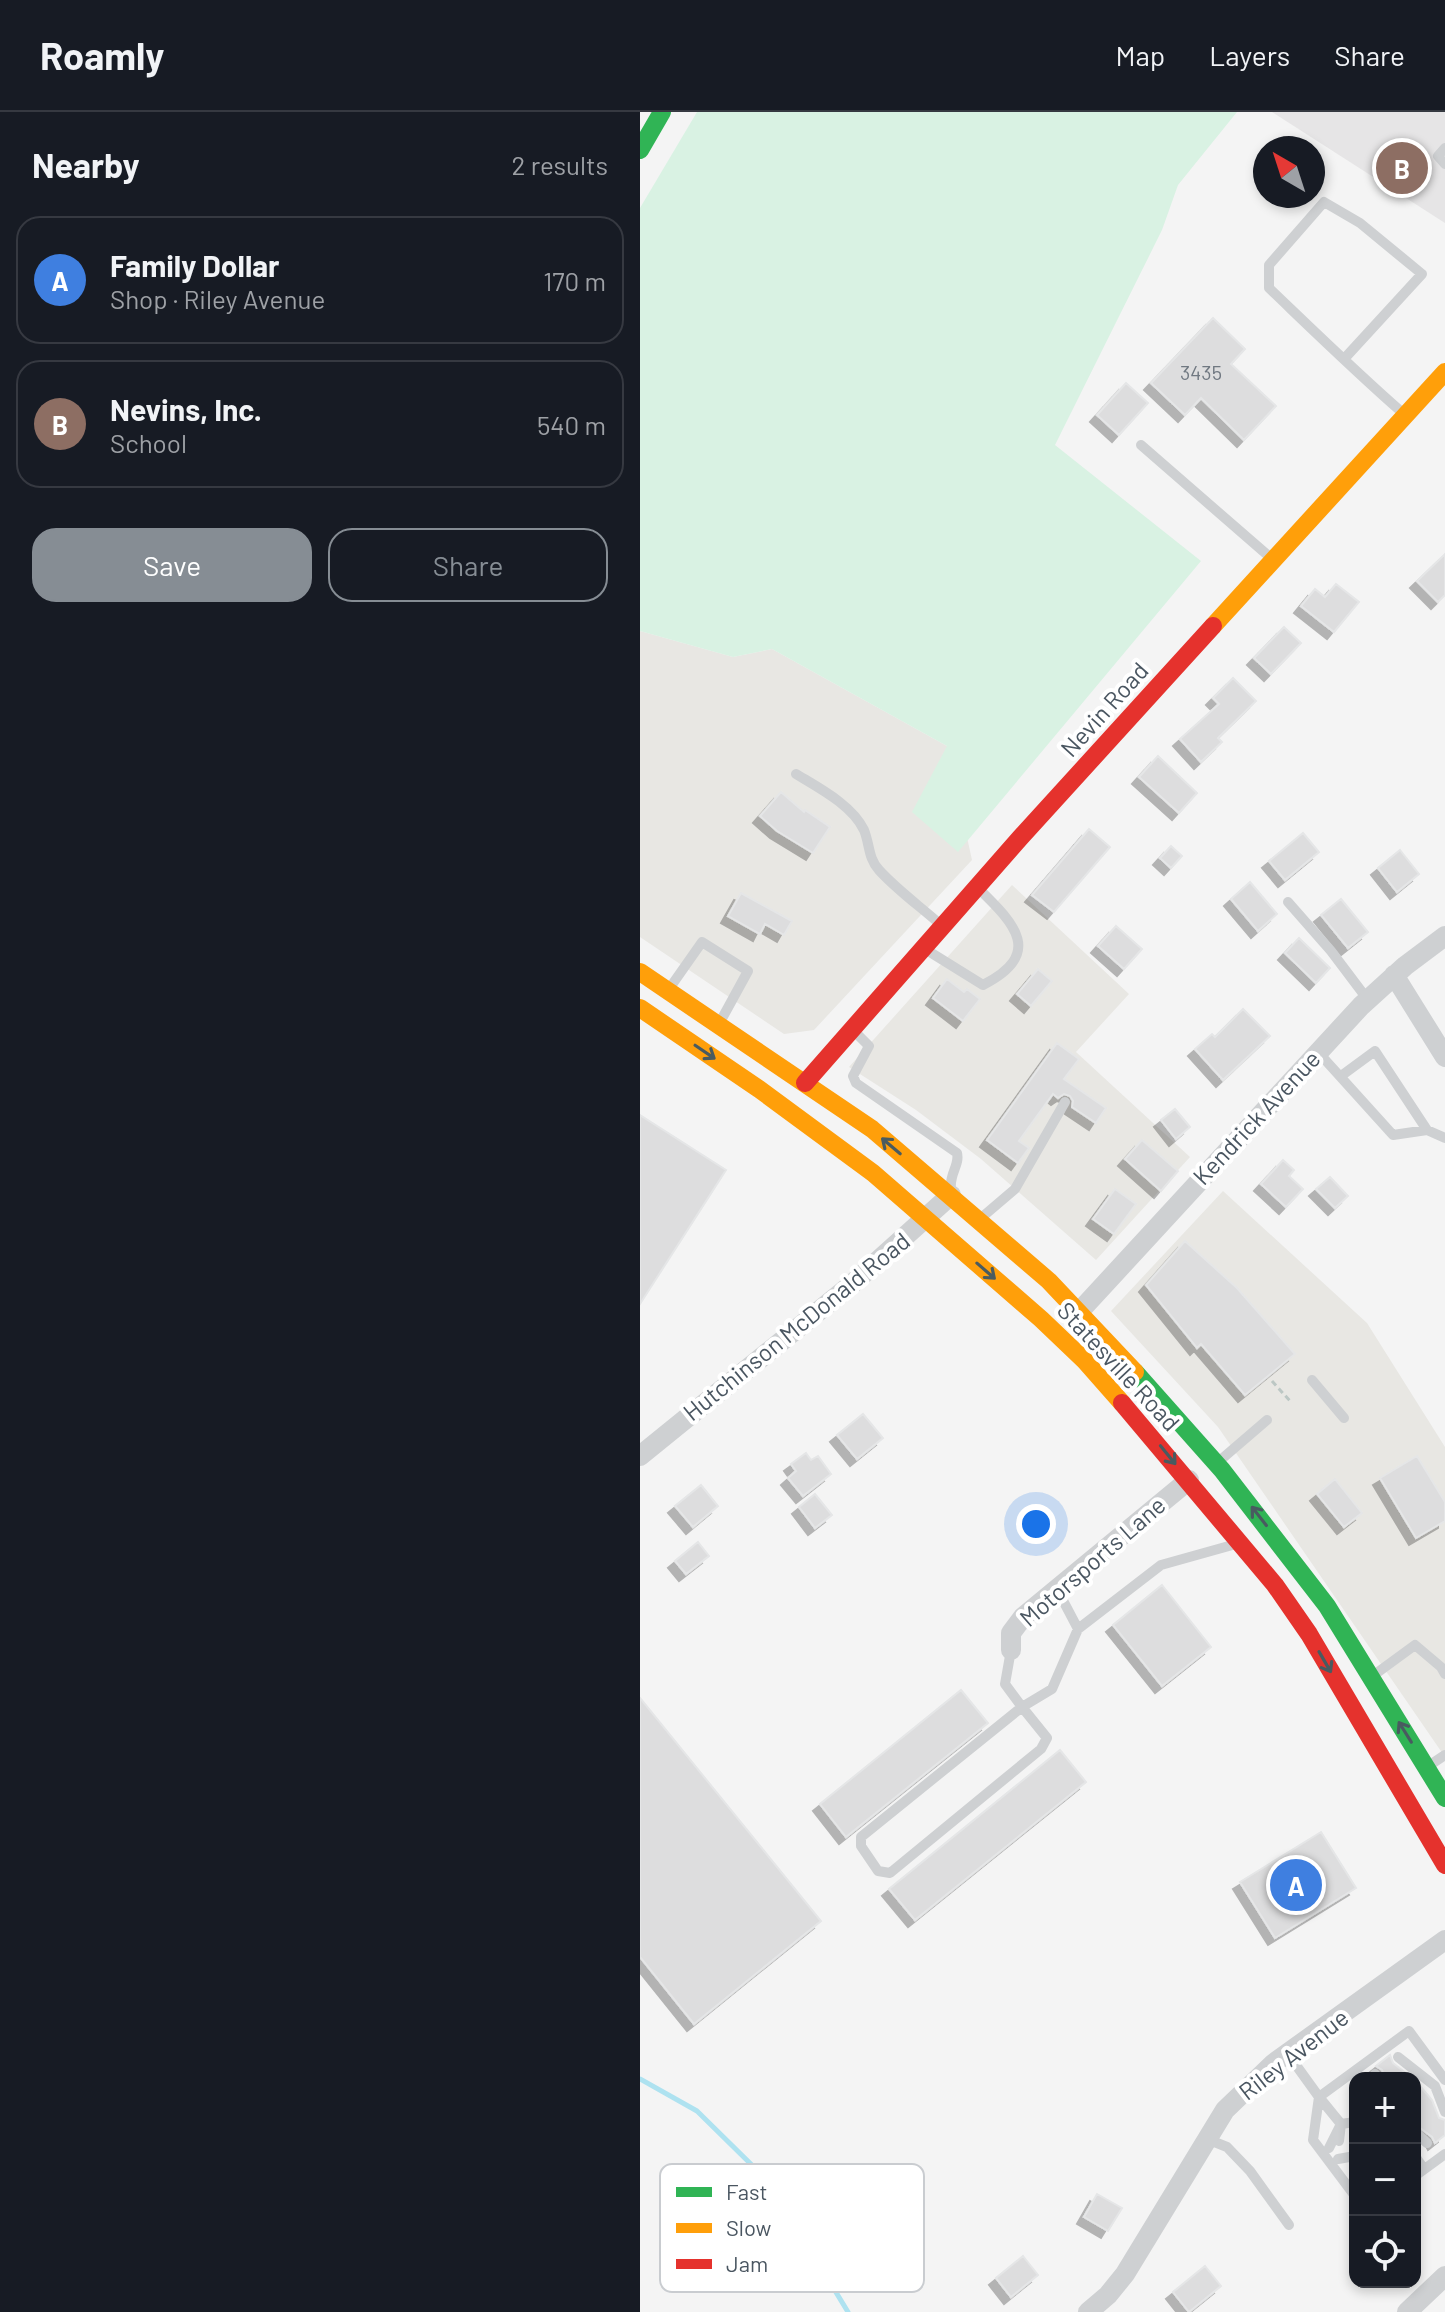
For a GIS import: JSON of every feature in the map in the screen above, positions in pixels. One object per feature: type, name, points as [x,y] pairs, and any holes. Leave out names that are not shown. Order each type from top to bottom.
[{"type":"main road","points":[[640,150],[662,112]]},
{"type":"main road","name":"Nevin Road","points":[[805,1083],[977,887],[1445,372]]},
{"type":"main road","name":"Statesville Road","points":[[640,972],[862,1123],[951,1195],[1049,1281],[1216,1464],[1327,1606],[1445,1798]]},
{"type":"main road","name":"Statesville Road","points":[[640,1008],[759,1089],[873,1173],[1085,1361],[1241,1542],[1309,1634],[1445,1865]]},
{"type":"street","name":"Kendrick Avenue","points":[[1079,1312],[1368,1000],[1394,975],[1445,936]]},
{"type":"street","points":[[1394,975],[1445,1057]]},
{"type":"street","name":"Hutchinson McDonald Road","points":[[640,1456],[852,1284],[951,1195]]},
{"type":"street","name":"Motorsports Lane","points":[[1011,1650],[1011,1633],[1023,1617],[1189,1480]]},
{"type":"street","name":"Riley Avenue","points":[[1088,2312],[1108,2295],[1125,2274],[1225,2110],[1253,2081],[1445,1940]]},
{"type":"street","points":[[1407,2312],[1445,2276]]},
{"type":"lane","points":[[1445,148],[1438,156],[1445,164]]},
{"type":"lane","points":[[1344,359],[1422,274],[1360,223],[1324,202],[1269,265],[1269,288],[1344,359],[1406,415]]},
{"type":"lane","points":[[1141,445],[1274,560]]},
{"type":"lane","points":[[796,774],[828,794],[853,815],[863,829],[870,858],[880,872],[943,926]]},
{"type":"lane","points":[[923,948],[983,985],[1002,975],[1017,957],[1020,943],[1007,916],[977,887]]},
{"type":"lane","points":[[1288,902],[1368,1000]]},
{"type":"lane","points":[[668,991],[702,942],[748,971],[719,1024]]},
{"type":"lane","points":[[851,1029],[869,1046],[853,1076],[860,1087],[957,1153],[958,1161],[949,1178],[951,1195]]},
{"type":"lane","points":[[1341,1076],[1375,1051],[1427,1130]]},
{"type":"lane","points":[[1318,1052],[1393,1135],[1427,1130],[1445,1138]]},
{"type":"lane","points":[[862,1123],[879,1099]]},
{"type":"lane","points":[[980,1220],[1015,1189],[1065,1102]]},
{"type":"lane","points":[[1312,1380],[1344,1418]]},
{"type":"lane","points":[[1216,1464],[1267,1420]]},
{"type":"lane","points":[[1011,1650],[1005,1684],[1022,1707],[1047,1738],[1041,1749],[890,1873],[878,1871],[861,1846],[861,1837],[1022,1707],[1052,1689],[1078,1629],[1161,1565],[1241,1542]]},
{"type":"lane","points":[[1057,1589],[1078,1629]]},
{"type":"lane","points":[[1371,1677],[1415,1645],[1445,1674]]},
{"type":"lane","points":[[1427,1767],[1445,1755]]},
{"type":"lane","points":[[1359,2072],[1409,2031],[1445,2079],[1431,2090]]},
{"type":"lane","points":[[1288,2054],[1341,2124],[1349,2125]]},
{"type":"lane","points":[[1398,2057],[1431,2090],[1443,2112]]},
{"type":"lane","points":[[1319,2097],[1349,2079]]},
{"type":"lane","points":[[1421,2082],[1431,2090]]},
{"type":"lane","points":[[1319,2097],[1313,2140],[1349,2188]]},
{"type":"lane","points":[[1334,2144],[1341,2124]]},
{"type":"lane","points":[[1421,2136],[1427,2143]]},
{"type":"lane","points":[[1207,2139],[1227,2147],[1250,2171],[1289,2225]]},
{"type":"lane","points":[[1421,2171],[1445,2154]]},
{"type":"path","points":[[1272,1381],[1290,1401]]},
{"type":"shaded area","points":[[1272,112],[1445,112],[1445,223],[1325,146],[1325,136],[1309,136]]},
{"type":"shaded area","points":[[640,631],[733,657],[772,649],[947,746],[972,860],[814,1030],[784,1034],[640,937]]},
{"type":"shaded area","points":[[1012,885],[1129,994],[1076,1052],[1190,1157],[1096,1260],[981,1159],[916,1110],[849,1067]]},
{"type":"shaded area","points":[[1223,1191],[1367,1323],[1445,1447],[1445,1757],[1218,1427],[1111,1311]]},
{"type":"green space","points":[[697,112],[1237,112],[1178,185],[1162,230],[1055,445],[1201,561],[958,852],[912,812],[947,746],[772,649],[733,657],[640,631],[640,208]]},
{"type":"building","points":[[1213,318],[1245,349],[1231,364],[1276,406],[1244,440],[1201,398],[1185,415],[1151,383]]},
{"type":"building","points":[[1126,383],[1148,403],[1119,435],[1097,415]]},
{"type":"building","points":[[1445,554],[1445,595],[1438,602],[1417,581]]},
{"type":"building","points":[[1336,584],[1359,602],[1334,632],[1301,606],[1315,589],[1325,597]]},
{"type":"building","points":[[1284,627],[1301,643],[1271,674],[1254,658]]},
{"type":"building","points":[[1233,678],[1256,701],[1218,738],[1222,742],[1201,762],[1180,739],[1219,704],[1213,698]]},
{"type":"building","points":[[1158,756],[1197,793],[1179,813],[1139,777]]},
{"type":"building","points":[[781,792],[804,812],[830,827],[813,853],[777,831],[760,816]]},
{"type":"building","points":[[1089,829],[1110,847],[1054,912],[1032,895]]},
{"type":"building","points":[[1303,833],[1319,852],[1285,880],[1269,861]]},
{"type":"building","points":[[1171,846],[1182,856],[1171,868],[1160,858]]},
{"type":"building","points":[[1400,850],[1419,874],[1397,892],[1378,868]]},
{"type":"building","points":[[1250,882],[1277,914],[1258,931],[1231,899]]},
{"type":"building","points":[[741,893],[792,921],[784,935],[765,924],[760,934],[728,916]]},
{"type":"building","points":[[1341,899],[1368,932],[1348,948],[1321,915]]},
{"type":"building","points":[[1116,926],[1142,949],[1124,969],[1098,946]]},
{"type":"building","points":[[1299,938],[1330,968],[1316,983],[1285,953]]},
{"type":"building","points":[[1038,969],[1052,981],[1031,1006],[1017,994]]},
{"type":"building","points":[[947,979],[980,999],[963,1021],[933,998]]},
{"type":"building","points":[[1243,1009],[1270,1036],[1223,1080],[1195,1049],[1212,1034],[1215,1037]]},
{"type":"building","points":[[1057,1043],[1079,1059],[1064,1079],[1106,1108],[1096,1123],[1072,1107],[1070,1096],[1064,1094],[1058,1098],[1053,1094],[1019,1141],[1029,1148],[1018,1163],[987,1140]]},
{"type":"building","points":[[1175,1109],[1190,1127],[1176,1139],[1161,1120]]},
{"type":"building","points":[[640,1115],[726,1170],[640,1304]]},
{"type":"building","points":[[1142,1140],[1178,1171],[1161,1191],[1125,1159]]},
{"type":"building","points":[[1283,1160],[1294,1170],[1289,1176],[1303,1189],[1286,1207],[1261,1184]]},
{"type":"building","points":[[1330,1177],[1348,1196],[1335,1208],[1316,1189]]},
{"type":"building","points":[[1115,1189],[1136,1204],[1114,1234],[1093,1219]]},
{"type":"building","points":[[1185,1241],[1237,1288],[1295,1354],[1245,1395],[1201,1344],[1197,1348],[1146,1285]]},
{"type":"building","points":[[863,1414],[883,1438],[857,1459],[837,1435]]},
{"type":"building","points":[[806,1453],[811,1460],[818,1456],[831,1474],[803,1496],[788,1478],[796,1471],[791,1464]]},
{"type":"building","points":[[1417,1456],[1445,1502],[1445,1521],[1416,1538],[1380,1478]]},
{"type":"building","points":[[1335,1479],[1362,1513],[1344,1527],[1317,1494]]},
{"type":"building","points":[[701,1485],[718,1506],[693,1527],[675,1506]]},
{"type":"building","points":[[815,1494],[832,1515],[815,1528],[799,1507]]},
{"type":"building","points":[[698,1542],[709,1556],[686,1574],[675,1561]]},
{"type":"building","points":[[1162,1585],[1211,1647],[1162,1686],[1113,1625]]},
{"type":"building","points":[[961,1690],[988,1723],[846,1837],[820,1804]]},
{"type":"building","points":[[640,1698],[821,1921],[694,2024],[640,1957]]},
{"type":"building","points":[[1060,1750],[1086,1782],[915,1920],[889,1889]]},
{"type":"building","points":[[1321,1832],[1356,1888],[1275,1938],[1240,1882]]},
{"type":"building","points":[[1390,2055],[1393,2063],[1404,2072],[1383,2072],[1376,2066]]},
{"type":"building","points":[[1421,2087],[1432,2100],[1439,2118],[1445,2120],[1445,2135],[1435,2143],[1421,2129]]},
{"type":"building","points":[[1097,2194],[1122,2208],[1108,2231],[1084,2217]]},
{"type":"building","points":[[1023,2256],[1038,2275],[1011,2297],[996,2278]]},
{"type":"building","points":[[1205,2266],[1221,2286],[1189,2312],[1173,2292]]},
{"type":"waterway","points":[[640,2079],[697,2111],[751,2164]]},
{"type":"waterway","points":[[836,2292],[848,2312]]},
{"type":"traffic: fast","points":[[640,150],[662,112]]},
{"type":"traffic: fast","points":[[1135,1372],[1222,1470],[1327,1606],[1445,1798]]},
{"type":"traffic: slow","points":[[1213,626],[1445,372]]},
{"type":"traffic: slow","points":[[640,972],[872,1129],[1049,1281],[1135,1372]]},
{"type":"traffic: slow","points":[[640,1008],[759,1089],[873,1173],[1041,1319],[1085,1361],[1122,1403]]},
{"type":"traffic: jam","points":[[805,1083],[1020,838],[1213,626]]},
{"type":"traffic: jam","points":[[1122,1403],[1275,1585],[1309,1634],[1445,1865]]},
{"type":"place","name":"Nevins, Inc.","points":[[1402,168]]},
{"type":"place","name":"Family Dollar","points":[[1296,1885]]}]
